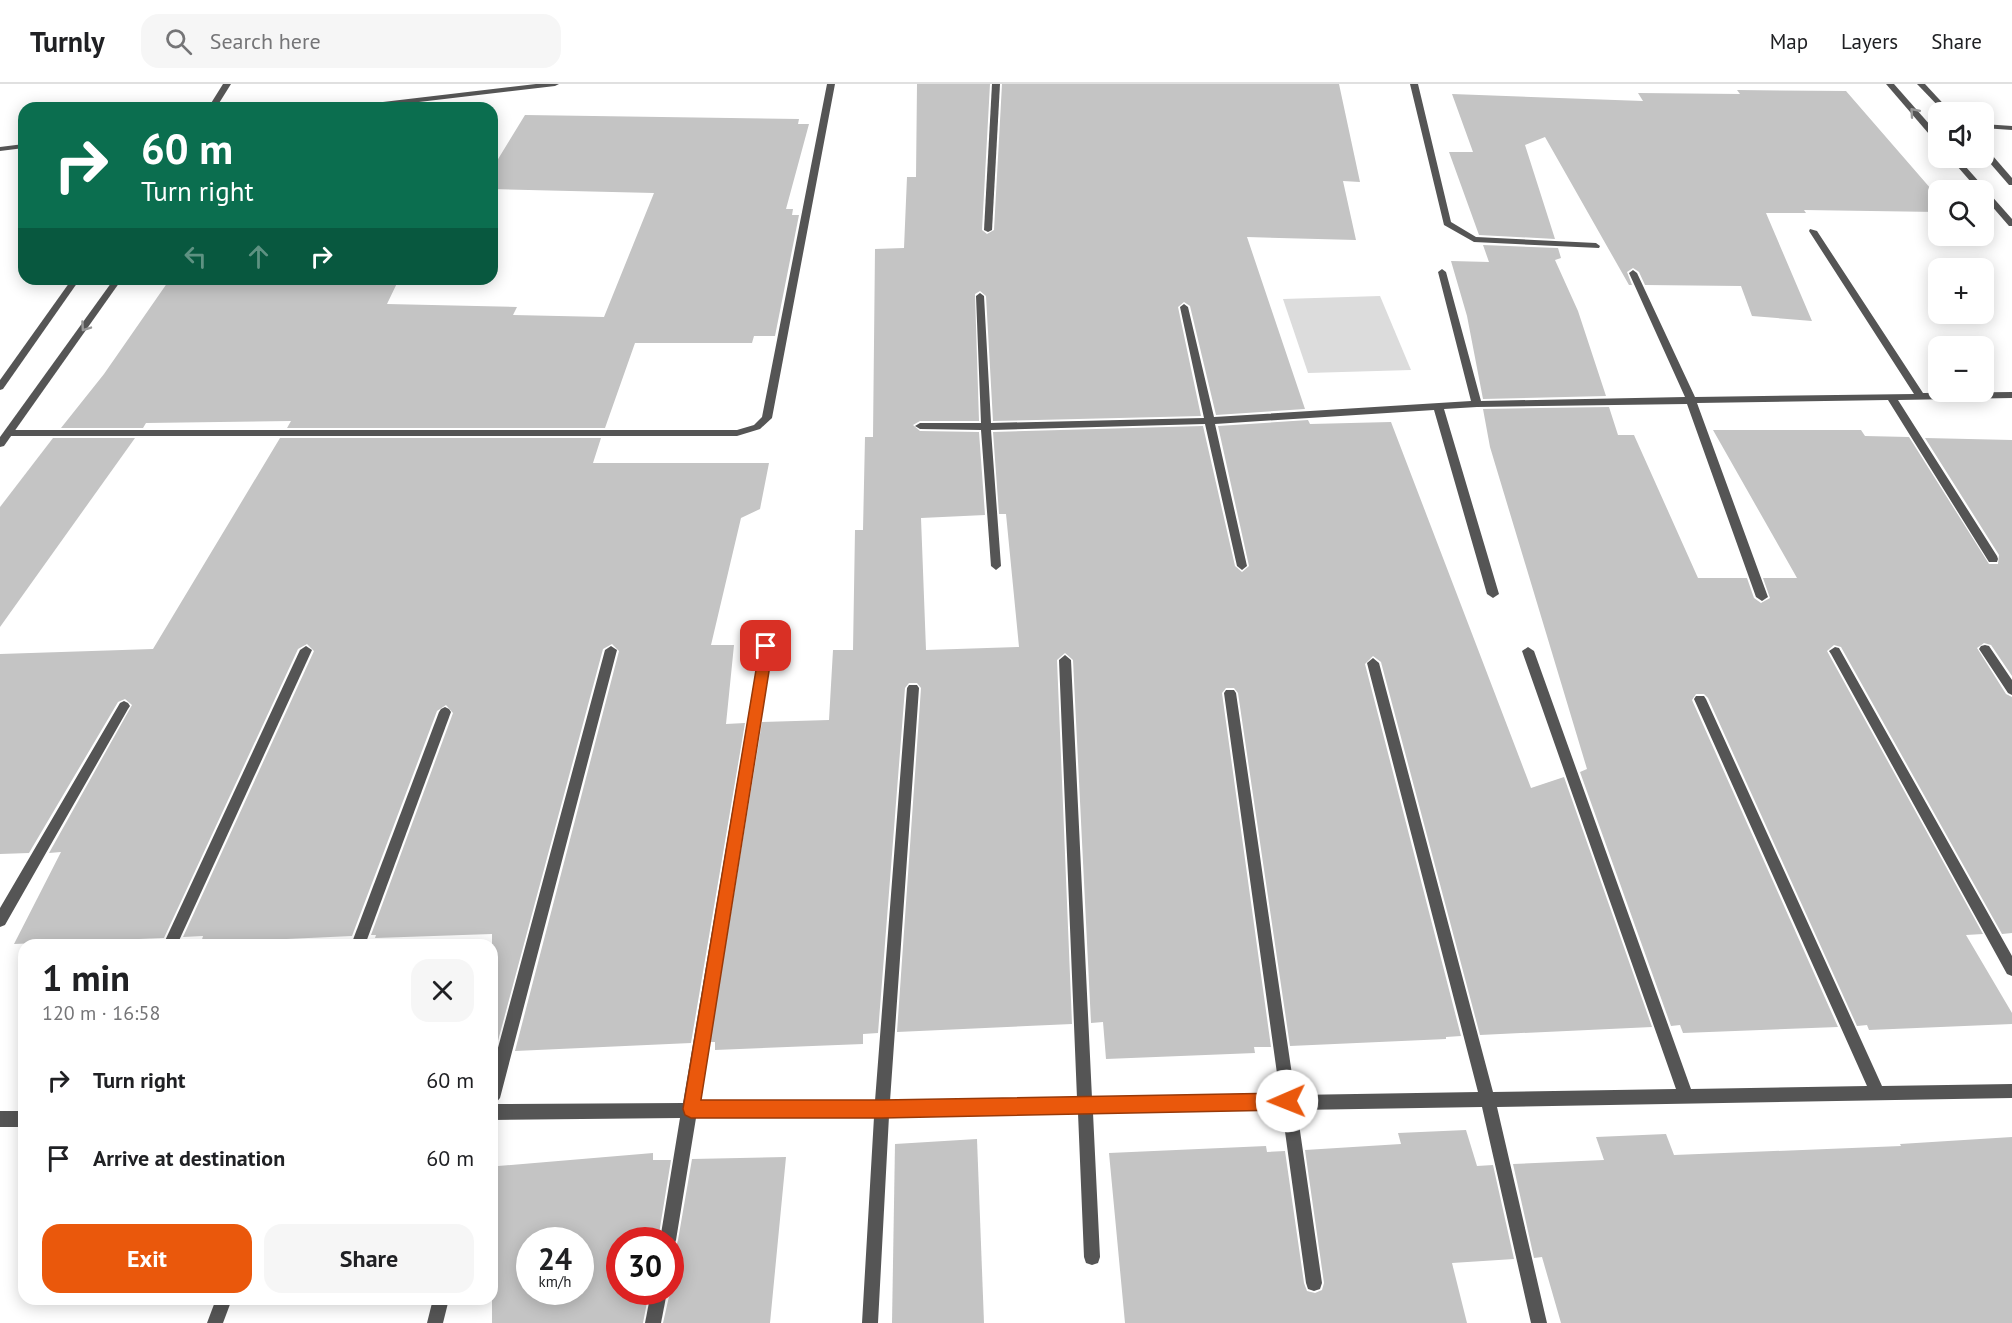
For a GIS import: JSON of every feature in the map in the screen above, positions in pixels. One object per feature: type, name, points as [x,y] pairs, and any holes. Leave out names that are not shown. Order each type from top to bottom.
[{"type":"street","points":[[216,102],[227,84]]},
{"type":"street","points":[[400,102],[555,84]]},
{"type":"street","points":[[10,433],[737,433],[757,427],[767,418],[831,84]]},
{"type":"street","points":[[988,230],[996,84]]},
{"type":"street","points":[[1414,84],[1447,223],[1474,239],[1596,246]]},
{"type":"street","points":[[1890,84],[1928,128]]},
{"type":"street","points":[[1921,84],[1938,102]]},
{"type":"street","points":[[1994,127],[2012,128]]},
{"type":"street","points":[[0,149],[18,147]]},
{"type":"street","points":[[1994,163],[2012,183]]},
{"type":"street","points":[[1963,168],[2012,224]]},
{"type":"street","points":[[1813,231],[1920,396]]},
{"type":"street","points":[[1442,272],[1477,404]]},
{"type":"street","points":[[1633,273],[1691,400],[1762,597]]},
{"type":"street","points":[[0,387],[72,285]]},
{"type":"street","points":[[0,444],[114,285]]},
{"type":"street","points":[[980,296],[996,566]]},
{"type":"street","points":[[1184,307],[1242,566]]},
{"type":"street","points":[[920,426],[986,427],[1210,422],[1477,404],[2012,395]]},
{"type":"street","points":[[1891,397],[1993,559]]},
{"type":"street","points":[[1438,406],[1493,594]]},
{"type":"street","points":[[670,1227],[766,646]]},
{"type":"street","points":[[1985,649],[2012,690]]},
{"type":"street","points":[[173,939],[306,650]]},
{"type":"street","points":[[498,1075],[611,650]]},
{"type":"street","points":[[1528,651],[1686,1096]]},
{"type":"street","points":[[1834,651],[2012,969]]},
{"type":"street","points":[[1065,660],[1092,1257]]},
{"type":"street","points":[[1373,663],[1487,1098],[1539,1323]]},
{"type":"street","points":[[870,1323],[882,1109],[913,688]]},
{"type":"street","points":[[1230,693],[1314,1283]]},
{"type":"street","points":[[1700,699],[1878,1094]]},
{"type":"street","points":[[0,921],[124,706]]},
{"type":"street","points":[[360,939],[445,712]]},
{"type":"street","points":[[498,1112],[882,1109],[2012,1091]]},
{"type":"street","points":[[0,1119],[18,1119]]},
{"type":"street","points":[[215,1323],[222,1305]]},
{"type":"street","points":[[435,1323],[440,1305]]},
{"type":"street","points":[[653,1323],[656,1305]]},
{"type":"shaded area","points":[[1380,296],[1411,370],[1308,373],[1283,299]]},
{"type":"building","points":[[917,84],[990,84],[982,230],[987,234],[994,230],[1002,84],[1339,84],[1360,182],[1343,181],[1356,240],[1247,237],[1305,409],[1216,415],[1190,306],[1184,302],[1178,307],[1201,416],[993,421],[986,296],[980,291],[975,294],[979,421],[920,421],[913,425],[920,431],[979,432],[985,515],[921,518],[926,650],[1019,647],[1006,514],[999,514],[993,432],[1203,426],[1235,566],[1242,572],[1249,566],[1218,426],[1308,420],[1310,424],[1391,422],[1531,788],[1564,777],[1652,1027],[1480,1035],[1381,662],[1373,656],[1365,664],[1461,1036],[1446,1037],[1446,1039],[1290,1046],[1238,693],[1234,688],[1226,688],[1222,693],[1271,1047],[1254,1047],[1255,1053],[1106,1059],[1103,1022],[1091,1023],[1073,660],[1065,653],[1057,660],[1072,1024],[897,1032],[921,688],[917,683],[909,683],[905,688],[878,1033],[863,1034],[863,1044],[715,1050],[715,1042],[710,1042],[762,722],[829,720],[833,650],[853,650],[855,530],[863,530],[865,437],[873,437],[875,249],[904,248],[907,177],[916,177]]},
{"type":"building","points":[[1737,90],[1846,91],[1928,185],[1928,212],[1804,210],[1806,213],[1766,213],[1812,321],[1752,316],[1741,286],[1645,285],[1639,272],[1633,268],[1627,272],[1632,285],[1629,285],[1545,137],[1525,145],[1555,239],[1479,235],[1449,152],[1473,152],[1452,94],[1643,101],[1638,93],[1740,94]]},
{"type":"building","points":[[525,115],[799,119],[798,124],[809,124],[786,209],[793,209],[792,215],[799,215],[775,336],[754,336],[752,343],[635,343],[605,428],[287,428],[291,421],[146,423],[143,428],[61,428],[104,374],[166,285],[396,285],[387,304],[517,307],[513,315],[604,317],[654,193],[498,189],[498,159]]},
{"type":"building","points":[[1483,245],[1558,248],[1561,258],[1555,260],[1578,311],[1606,396],[1483,399],[1467,316],[1451,261],[1489,262]]},
{"type":"building","points":[[1609,407],[1618,435],[1634,435],[1698,578],[1747,578],[1754,598],[1761,603],[1770,598],[1763,578],[1797,578],[1713,430],[1861,430],[1865,436],[1909,437],[1989,564],[1998,564],[1999,555],[1925,438],[2012,440],[2012,676],[1991,645],[1984,643],[1977,648],[2006,694],[2012,697],[2012,933],[2002,934],[1841,647],[1834,645],[1827,651],[1983,934],[1966,935],[2012,1013],[2012,1024],[1869,1030],[1867,1025],[1857,1026],[1708,698],[1704,694],[1696,694],[1692,700],[1838,1027],[1683,1033],[1680,1025],[1671,1026],[1580,772],[1587,769],[1490,447],[1483,409]]},
{"type":"building","points":[[53,438],[135,438],[0,627],[0,507]]},
{"type":"building","points":[[280,438],[601,438],[593,463],[769,463],[760,509],[741,518],[711,645],[734,645],[726,724],[745,723],[691,1043],[515,1051],[619,651],[612,644],[603,649],[498,1041],[498,939],[492,939],[492,934],[375,938],[376,935],[371,935],[453,713],[446,705],[437,711],[352,936],[287,939],[183,937],[314,651],[307,644],[298,649],[164,938],[18,939],[18,944],[14,944],[61,852],[49,853],[132,705],[125,699],[118,702],[29,853],[0,854],[0,654],[153,649]]},
{"type":"building","points":[[1466,1130],[1477,1166],[1493,1165],[1514,1259],[1452,1263],[1467,1323],[1125,1323],[1109,1153],[1266,1146],[1267,1152],[1285,1151],[1304,1283],[1307,1291],[1315,1293],[1322,1290],[1324,1283],[1305,1150],[1401,1144],[1398,1133]]},
{"type":"building","points":[[1666,1134],[1674,1155],[1901,1146],[1900,1144],[2012,1137],[2012,1323],[1561,1323],[1542,1257],[1534,1258],[1513,1164],[1604,1160],[1596,1137]]},
{"type":"building","points":[[977,1139],[984,1323],[892,1323],[895,1144]]},
{"type":"building","points":[[653,1153],[653,1160],[671,1160],[660,1227],[606,1227],[606,1305],[646,1305],[643,1323],[492,1323],[492,1305],[498,1305],[498,1166]]},
{"type":"building","points":[[786,1157],[770,1323],[663,1323],[667,1305],[684,1305],[684,1227],[680,1227],[692,1159]]},
{"type":"route","points":[[766,646],[691,1109],[882,1109],[1287,1101]]}]
